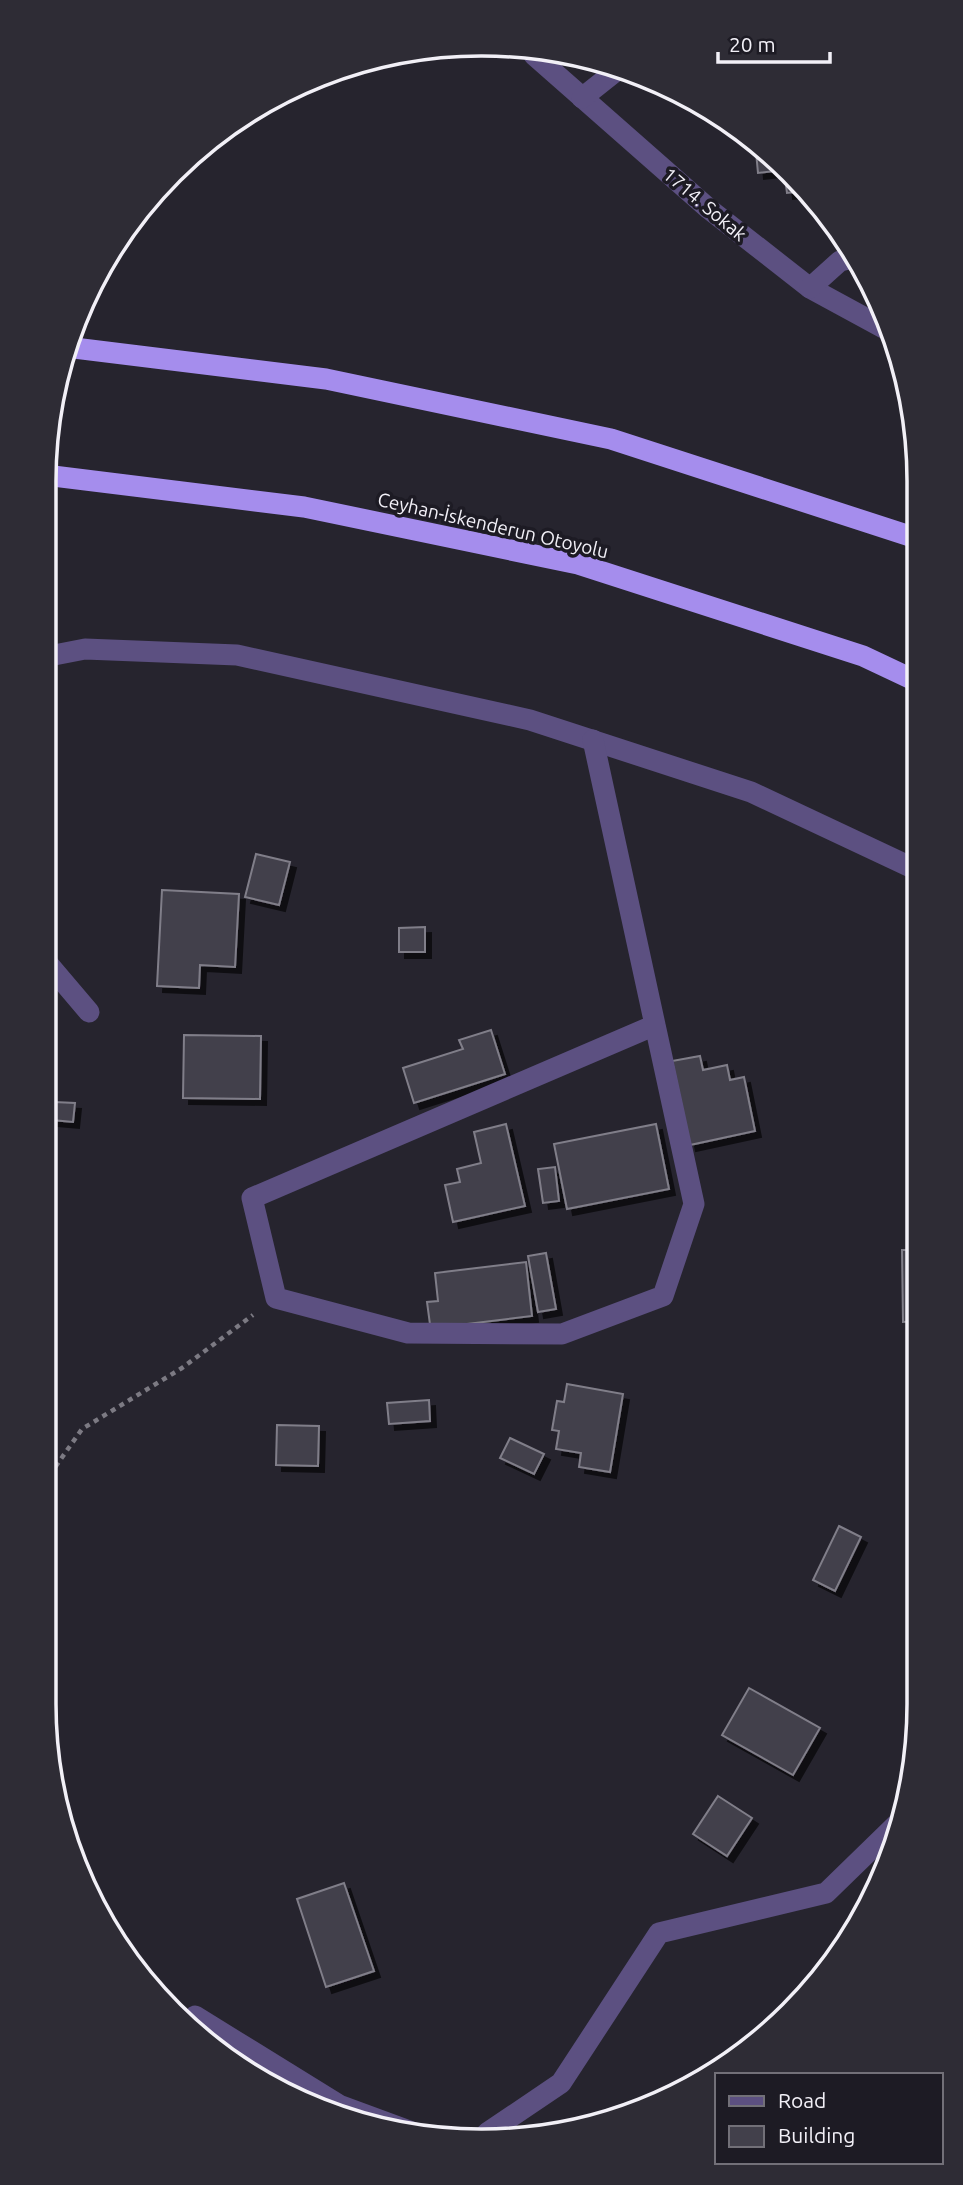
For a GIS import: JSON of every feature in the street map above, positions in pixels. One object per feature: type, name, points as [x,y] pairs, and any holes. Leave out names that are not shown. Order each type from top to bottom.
[{"type":"highway","points":[[78,348],[326,379],[611,439],[907,535]]},
{"type":"highway","name":"Ceyhan-İskenderun Otoyolu","points":[[56,476],[304,507],[578,564],[863,656],[907,677]]},
{"type":"street","name":"1714. Sokak","points":[[540,60],[709,209],[810,288],[877,324]]},
{"type":"street","points":[[582,99],[610,76]]},
{"type":"street","points":[[810,288],[844,260]]},
{"type":"street","points":[[56,655],[85,649],[237,655],[530,720],[751,792],[907,865]]},
{"type":"street","points":[[593,740],[655,1025],[694,1205],[663,1296],[562,1334],[408,1334],[276,1298],[252,1198],[655,1025]]},
{"type":"street","points":[[56,973],[89,1012]]},
{"type":"street","points":[[494,2129],[561,2083],[659,1933],[826,1893],[886,1835]]},
{"type":"street","points":[[195,2016],[335,2103]]},
{"type":"path","points":[[56,1466],[82,1429],[182,1368],[276,1298]]},
{"type":"building","points":[[757,157],[772,171],[758,173]]},
{"type":"building","points":[[256,854],[290,862],[279,905],[245,897]]},
{"type":"building","points":[[162,890],[239,894],[235,967],[200,965],[199,988],[157,986]]},
{"type":"building","points":[[425,927],[425,952],[399,952],[399,928]]},
{"type":"building","points":[[491,1030],[505,1074],[414,1103],[403,1068],[463,1049],[459,1040]]},
{"type":"building","points":[[184,1035],[261,1036],[260,1099],[183,1098]]},
{"type":"building","points":[[700,1056],[703,1070],[727,1065],[730,1080],[744,1077],[755,1131],[690,1145],[672,1061]]},
{"type":"building","points":[[56,1102],[75,1103],[73,1122],[56,1120]]},
{"type":"building","points":[[506,1124],[525,1206],[453,1222],[445,1185],[460,1182],[457,1169],[481,1163],[474,1132]]},
{"type":"building","points":[[656,1124],[669,1189],[567,1209],[554,1144]]},
{"type":"building","points":[[555,1167],[559,1201],[543,1203],[538,1169]]},
{"type":"building","points":[[902,1250],[907,1250],[907,1322],[903,1322]]},
{"type":"building","points":[[546,1253],[556,1309],[538,1312],[528,1256]]},
{"type":"building","points":[[526,1262],[532,1316],[467,1324],[431,1332],[427,1302],[438,1301],[435,1273]]},
{"type":"building","points":[[567,1384],[623,1394],[610,1472],[579,1467],[581,1453],[556,1449],[559,1431],[552,1430],[557,1401],[564,1402]]},
{"type":"building","points":[[429,1400],[430,1421],[389,1424],[387,1403]]},
{"type":"building","points":[[277,1425],[319,1426],[318,1466],[276,1465]]},
{"type":"building","points":[[510,1438],[544,1454],[534,1474],[500,1458]]},
{"type":"building","points":[[839,1526],[861,1537],[835,1591],[813,1580]]},
{"type":"building","points":[[749,1688],[820,1728],[793,1775],[722,1735]]},
{"type":"building","points":[[718,1796],[752,1818],[727,1856],[693,1834]]},
{"type":"building","points":[[344,1883],[374,1971],[326,1987],[297,1899]]}]
